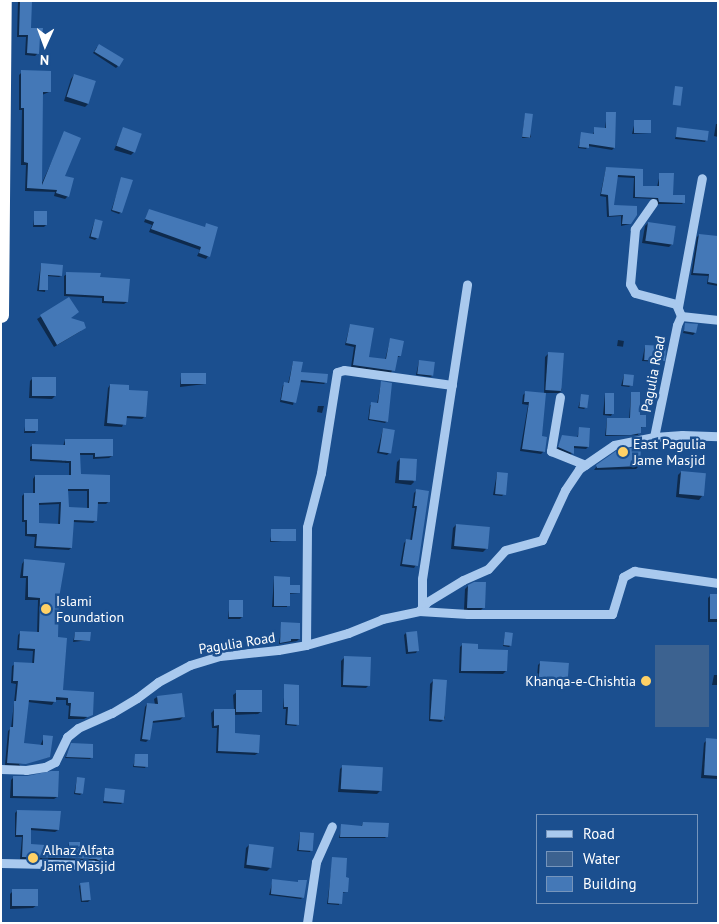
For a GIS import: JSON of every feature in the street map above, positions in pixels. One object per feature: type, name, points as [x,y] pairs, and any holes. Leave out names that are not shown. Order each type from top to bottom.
[{"type":"highway","points":[[1,315],[4,1]]},
{"type":"street","name":"Pagulia Road","points":[[1,769],[26,770],[45,767],[55,762],[68,737],[78,728],[112,714],[158,682],[190,665],[220,656],[278,650],[306,644],[348,633],[382,619],[421,609],[463,580],[488,569],[505,550],[542,540],[564,490],[579,469],[614,445],[654,437],[677,324],[702,178]]},
{"type":"street","points":[[653,203],[635,230],[630,284],[635,293],[664,299],[676,304],[679,311],[718,320]]},
{"type":"street","points":[[421,609],[422,579],[468,284]]},
{"type":"street","points":[[306,644],[307,527],[321,474],[337,372],[344,370],[452,385]]},
{"type":"street","points":[[560,397],[551,451],[585,465]]},
{"type":"street","points":[[654,437],[682,435],[718,436]]},
{"type":"street","name":"Pagulia Road","points":[[421,609],[468,614],[612,614],[624,577],[634,571],[718,582]]},
{"type":"street","points":[[307,923],[316,862],[332,826]]},
{"type":"street","points":[[1,863],[96,865]]},
{"type":"water","points":[[655,645],[709,645],[709,727],[655,727]]},
{"type":"building","points":[[20,1],[32,1],[31,28],[43,28],[42,36],[40,36],[39,54],[27,53],[28,35],[19,35]]},
{"type":"building","points":[[99,44],[124,59],[119,67],[94,52]]},
{"type":"building","points":[[21,70],[51,71],[51,92],[43,92],[42,185],[64,131],[81,138],[65,176],[74,178],[69,197],[56,193],[57,190],[27,188],[28,163],[24,162],[24,108],[21,108]]},
{"type":"building","points":[[74,74],[96,81],[88,104],[67,97]]},
{"type":"building","points":[[675,86],[683,87],[681,106],[673,105]]},
{"type":"building","points":[[606,112],[616,112],[615,148],[589,144],[589,148],[579,147],[581,132],[594,134],[594,127],[606,128]]},
{"type":"building","points":[[525,113],[533,114],[530,138],[522,137]]},
{"type":"building","points":[[634,120],[651,120],[651,133],[634,133]]},
{"type":"building","points":[[123,127],[142,134],[135,153],[116,146]]},
{"type":"building","points":[[677,127],[709,131],[708,141],[676,137]]},
{"type":"building","points":[[606,167],[643,169],[643,186],[659,186],[659,173],[674,173],[673,195],[685,195],[685,203],[659,202],[658,198],[635,197],[635,176],[618,175],[614,205],[637,206],[637,215],[631,224],[622,224],[623,215],[609,216],[608,195],[601,194]]},
{"type":"building","points":[[121,177],[133,180],[122,213],[112,210]]},
{"type":"building","points":[[149,209],[205,227],[206,223],[218,227],[210,257],[199,253],[201,247],[151,229],[154,222],[145,219]]},
{"type":"building","points":[[34,211],[47,211],[47,225],[34,225]]},
{"type":"building","points":[[95,219],[103,221],[98,238],[91,236]]},
{"type":"building","points":[[648,222],[676,226],[673,245],[645,241]]},
{"type":"building","points":[[699,234],[718,236],[718,284],[708,282],[709,274],[693,273]]},
{"type":"building","points":[[41,263],[63,265],[62,276],[48,275],[48,290],[39,290]]},
{"type":"building","points":[[66,272],[101,273],[100,277],[130,279],[128,302],[104,301],[104,296],[66,294]]},
{"type":"building","points":[[69,297],[79,312],[71,318],[84,322],[86,328],[57,345],[40,315]]},
{"type":"building","points":[[685,323],[698,324],[696,333],[684,331]]},
{"type":"building","points":[[350,324],[374,328],[369,357],[386,359],[390,338],[404,341],[395,371],[353,365],[356,345],[346,343]]},
{"type":"building","points":[[645,345],[666,346],[665,361],[644,360]]},
{"type":"building","points":[[548,352],[564,353],[561,391],[545,390]]},
{"type":"building","points":[[419,360],[435,362],[433,376],[417,374]]},
{"type":"building","points":[[293,361],[303,362],[301,372],[328,374],[327,383],[301,380],[296,403],[281,400],[284,382],[289,383]]},
{"type":"building","points":[[181,373],[206,373],[206,384],[181,384]]},
{"type":"building","points":[[624,374],[634,375],[633,386],[623,385]]},
{"type":"building","points":[[32,377],[56,377],[56,396],[32,396]]},
{"type":"building","points":[[381,381],[392,383],[388,422],[369,419],[371,402],[378,403]]},
{"type":"building","points":[[110,384],[129,385],[129,390],[148,391],[146,417],[127,416],[126,425],[107,423]]},
{"type":"building","points":[[525,391],[546,393],[542,436],[547,437],[545,452],[522,449],[529,402],[524,402]]},
{"type":"building","points":[[631,392],[640,392],[640,415],[646,415],[646,427],[641,427],[641,433],[631,435],[606,435],[607,418],[630,418]]},
{"type":"building","points":[[605,393],[614,393],[614,414],[605,414]]},
{"type":"building","points":[[581,394],[589,395],[587,408],[579,407]]},
{"type":"building","points":[[25,419],[38,419],[38,431],[25,431]]},
{"type":"building","points":[[579,427],[590,428],[589,447],[574,446],[574,454],[558,447],[562,435],[578,437]]},
{"type":"building","points":[[383,428],[395,430],[391,454],[379,452]]},
{"type":"building","points":[[65,439],[113,439],[113,456],[95,457],[95,453],[80,453],[81,474],[110,475],[110,502],[98,502],[97,521],[74,520],[72,548],[36,546],[37,534],[27,534],[27,520],[24,520],[24,493],[35,493],[35,475],[71,475],[71,461],[32,459],[32,444],[65,445]],"holes":[[[68,489],[89,489],[89,508],[69,507]],[[61,502],[60,524],[39,523],[39,503]]]},
{"type":"building","name":"East Pagulia Jame Masjid","points":[[641,446],[640,466],[597,468],[596,465],[616,451]]},
{"type":"building","points":[[400,458],[417,459],[416,481],[399,480]]},
{"type":"building","points":[[681,471],[706,473],[704,496],[679,494]]},
{"type":"building","points":[[497,472],[508,473],[506,495],[495,494]]},
{"type":"building","points":[[416,489],[429,491],[418,566],[402,564],[406,539],[412,540],[417,506],[414,506]]},
{"type":"building","points":[[456,524],[490,527],[488,549],[454,546]]},
{"type":"building","points":[[271,529],[296,529],[296,541],[271,541]]},
{"type":"building","points":[[24,559],[65,563],[59,598],[58,637],[67,638],[63,690],[94,692],[93,715],[88,717],[70,716],[71,703],[68,703],[68,698],[56,697],[56,702],[29,700],[24,743],[43,745],[43,735],[53,736],[50,757],[26,764],[7,763],[10,727],[13,727],[14,701],[16,701],[18,681],[13,681],[14,662],[34,663],[35,649],[19,648],[20,631],[39,632],[40,598],[28,597],[28,576],[23,576]]},
{"type":"building","points":[[274,576],[290,577],[290,585],[300,585],[300,593],[290,593],[290,606],[274,606]]},
{"type":"building","points":[[474,582],[486,582],[485,608],[467,608],[468,585]]},
{"type":"building","points":[[710,594],[718,594],[718,619],[710,619]]},
{"type":"building","points":[[229,600],[243,600],[243,617],[229,617]]},
{"type":"building","points":[[281,622],[300,623],[300,639],[291,639],[291,641],[280,643]]},
{"type":"building","points":[[417,631],[419,651],[408,652],[406,632]]},
{"type":"building","points":[[75,632],[91,632],[90,641],[74,640]]},
{"type":"building","points":[[505,632],[513,633],[511,646],[503,645]]},
{"type":"building","points":[[462,643],[478,644],[478,649],[508,650],[507,671],[461,671]]},
{"type":"building","points":[[344,656],[371,657],[370,686],[343,685]]},
{"type":"building","points":[[540,661],[569,663],[568,679],[539,677]]},
{"type":"building","points":[[433,679],[447,680],[444,720],[430,719]]},
{"type":"building","points":[[284,684],[299,685],[299,725],[287,724],[288,707],[284,707]]},
{"type":"building","points":[[236,690],[262,690],[262,712],[236,712]]},
{"type":"building","points":[[182,693],[185,717],[153,721],[150,740],[142,739],[147,703],[158,704],[157,696]]},
{"type":"building","points":[[214,709],[235,709],[235,733],[260,735],[259,753],[218,751],[219,725],[214,726]]},
{"type":"building","points":[[706,738],[718,739],[718,776],[704,775]]},
{"type":"building","points":[[71,743],[93,744],[93,758],[66,757]]},
{"type":"building","points":[[135,754],[148,754],[148,767],[134,766]]},
{"type":"building","points":[[342,765],[383,767],[382,791],[341,789]]},
{"type":"building","points":[[59,771],[58,797],[13,796],[13,776],[27,776]]},
{"type":"building","points":[[77,777],[85,778],[83,794],[75,793]]},
{"type":"building","points":[[105,788],[125,790],[124,803],[104,801]]},
{"type":"building","points":[[17,810],[61,811],[59,830],[31,828],[31,844],[45,845],[44,849],[69,850],[69,842],[80,842],[80,845],[103,849],[102,862],[96,859],[22,857],[23,835],[16,835]]},
{"type":"building","points":[[363,822],[389,823],[388,837],[340,837],[341,824],[362,826]]},
{"type":"building","points":[[300,832],[314,833],[313,851],[299,850]]},
{"type":"building","points":[[249,844],[274,847],[271,868],[246,865]]},
{"type":"building","points":[[332,857],[347,858],[346,877],[349,878],[348,892],[343,892],[342,904],[328,903]]},
{"type":"building","points":[[272,879],[298,882],[298,880],[307,880],[304,898],[271,894]]},
{"type":"building","points":[[89,882],[91,900],[82,901],[80,883]]},
{"type":"building","points":[[12,889],[38,889],[38,906],[12,906]]},
{"type":"place","name":"East Pagulia Jame Masjid","points":[[623,452]]},
{"type":"place","name":"Islami Foundation","points":[[46,609]]},
{"type":"place","name":"Khanqa-e-Chishtia","points":[[646,681]]},
{"type":"place","name":"Alhaz Alfata Jame Masjid","points":[[33,858]]}]
